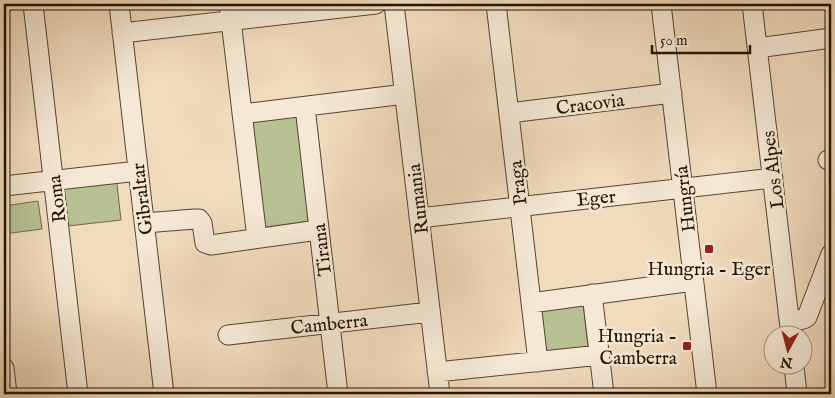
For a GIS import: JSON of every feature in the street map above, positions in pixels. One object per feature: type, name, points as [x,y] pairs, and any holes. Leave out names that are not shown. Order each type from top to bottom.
[{"type":"street","name":"Roma","points":[[33,4],[78,394]]},
{"type":"street","name":"Gibraltar","points":[[119,4],[164,394]]},
{"type":"street","points":[[122,33],[230,12],[376,4]]},
{"type":"street","name":"Rumania","points":[[394,4],[440,394]]},
{"type":"street","name":"Praga","points":[[496,4],[538,362]]},
{"type":"street","name":"Hungría","points":[[661,4],[706,394]]},
{"type":"street","name":"Los Alpes","points":[[752,4],[790,326]]},
{"type":"street","points":[[230,12],[257,238]]},
{"type":"street","points":[[757,48],[831,38]]},
{"type":"street","name":"Cracovia","points":[[509,112],[672,93]]},
{"type":"street","points":[[242,114],[405,94]]},
{"type":"street","name":"Tirana","points":[[304,107],[338,394]]},
{"type":"street","points":[[4,186],[138,171]]},
{"type":"street","name":"Eger","points":[[419,218],[773,178]]},
{"type":"street","points":[[144,223],[199,220],[202,223],[205,243],[211,245],[318,230]]},
{"type":"street","points":[[788,313],[796,320],[803,319],[806,316],[831,254]]},
{"type":"street","points":[[531,302],[693,281]]},
{"type":"street","points":[[592,294],[604,394]]},
{"type":"street","name":"Camberra","points":[[228,335],[430,312]]},
{"type":"street","points":[[437,372],[600,355]]},
{"type":"street","points":[[4,368],[7,394]]},
{"type":"street","points":[[795,376],[797,394]]},
{"type":"green space","points":[[301,113],[313,226],[259,232],[247,119]]},
{"type":"green space","points":[[116,176],[121,220],[68,226],[63,183]]},
{"type":"green space","points":[[38,201],[42,229],[4,234],[4,206]]},
{"type":"green space","points":[[583,302],[589,355],[542,360],[536,308]]},
{"type":"place","name":"Hungria - Eger","points":[[709,249]]},
{"type":"place","name":"Hungria - Camberra","points":[[687,346]]}]
